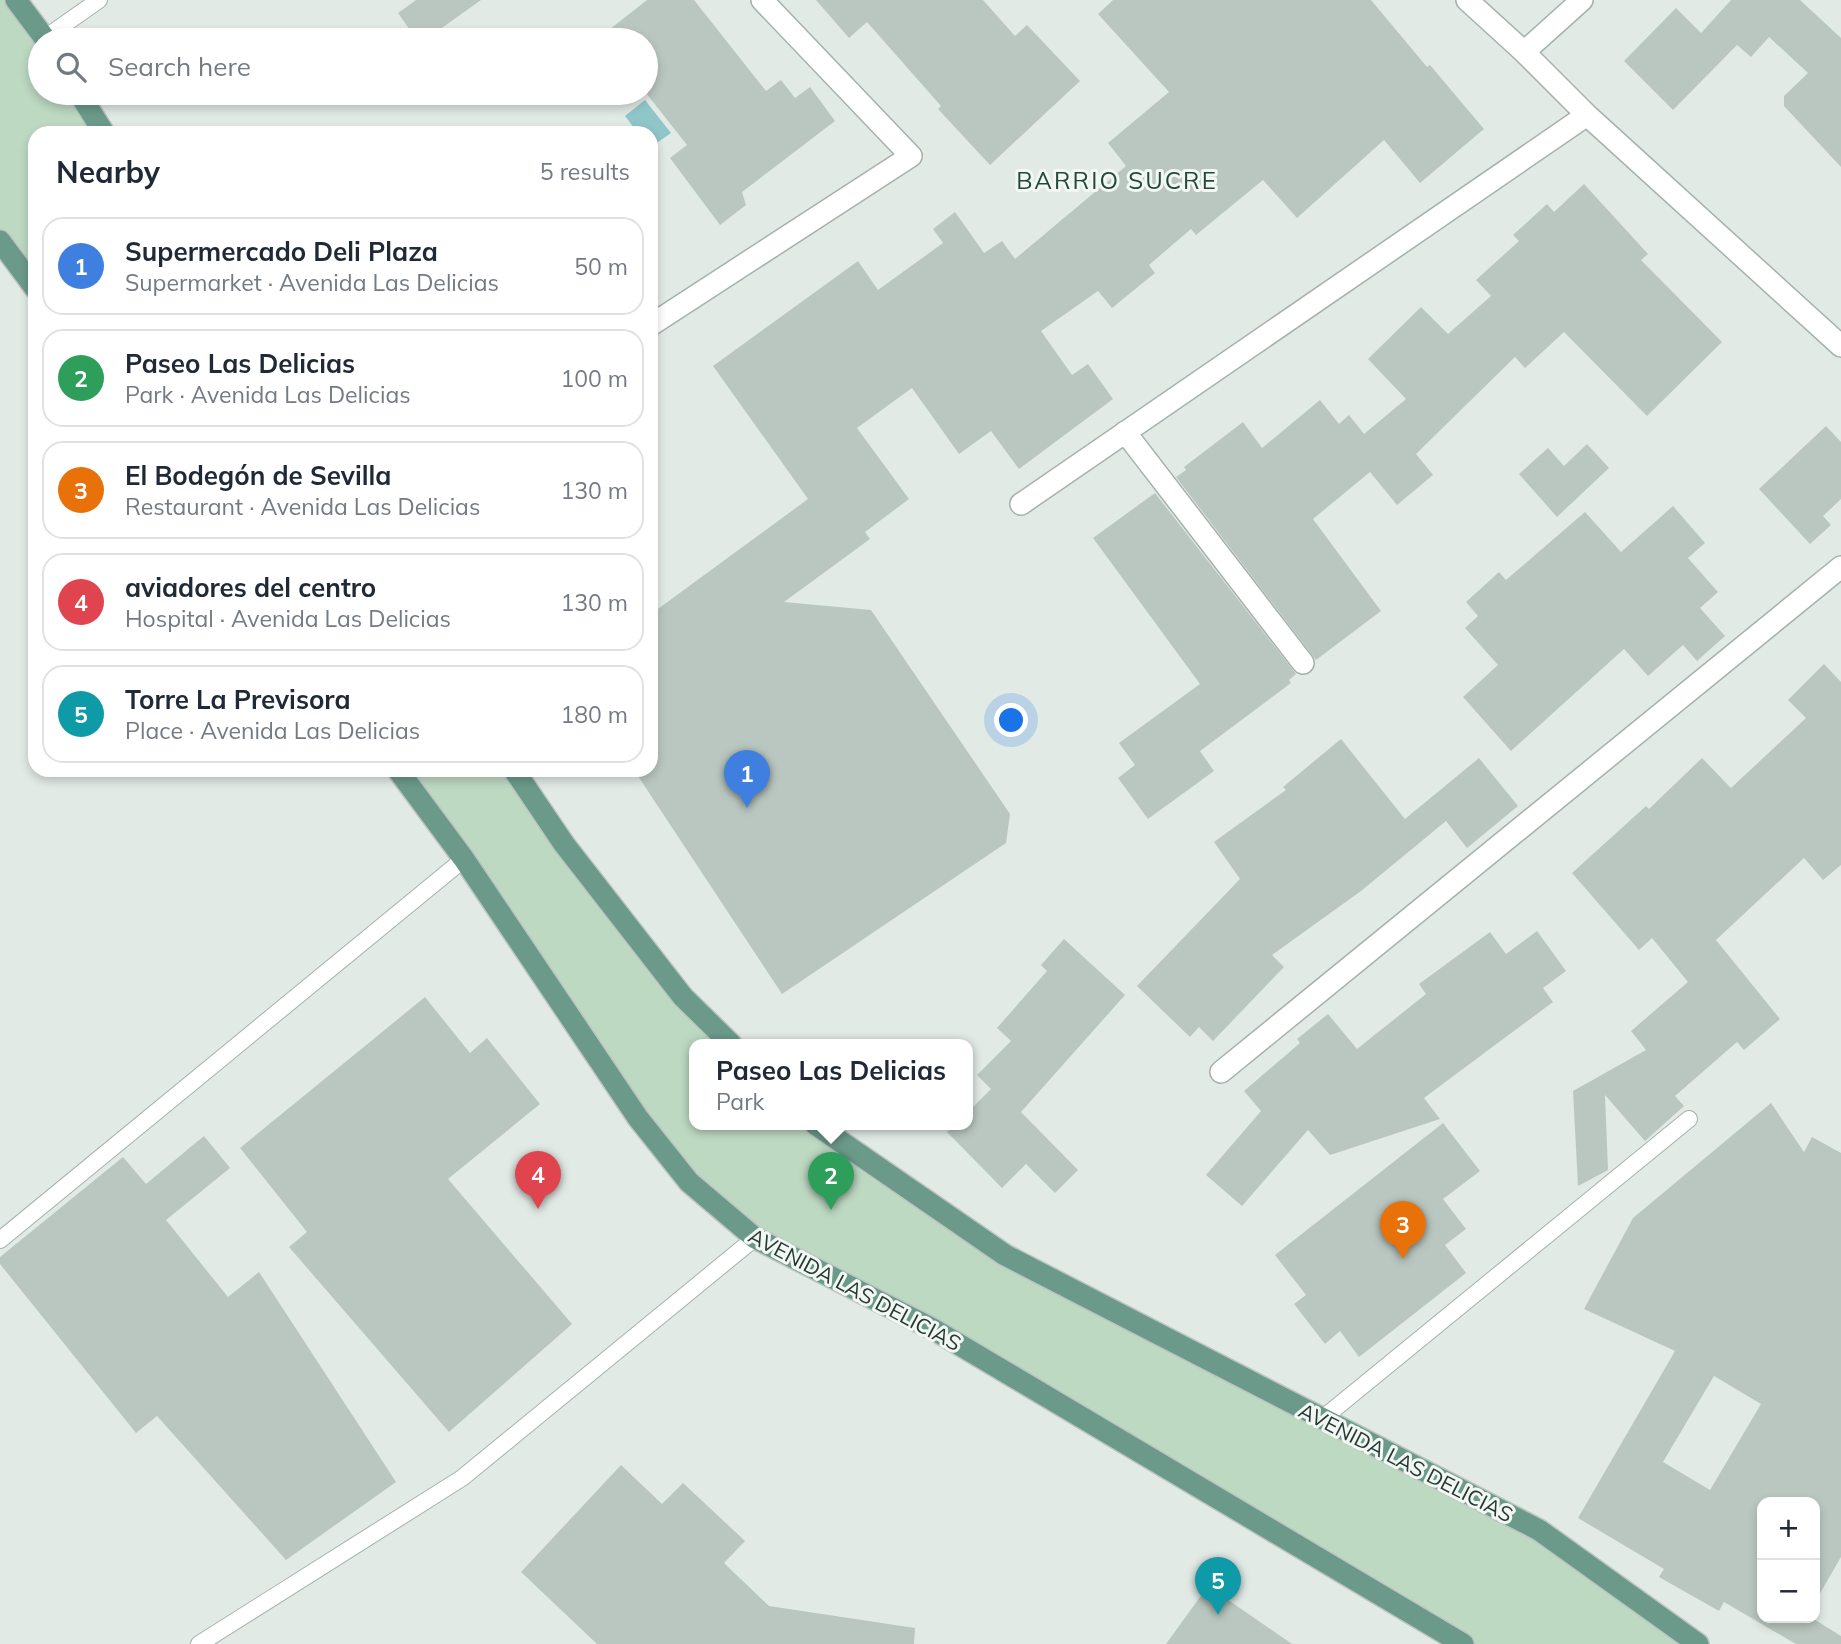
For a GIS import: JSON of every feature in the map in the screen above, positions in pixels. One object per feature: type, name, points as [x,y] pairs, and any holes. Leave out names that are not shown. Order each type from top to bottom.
[{"type":"main road","points":[[16,0],[38,28]]},
{"type":"main road","points":[[86,105],[100,126]]},
{"type":"main road","points":[[0,241],[28,279]]},
{"type":"main road","name":"AVENIDA LAS DELICIAS","points":[[403,777],[464,859],[638,1118],[688,1182],[755,1238],[933,1329],[1463,1644]]},
{"type":"main road","points":[[519,777],[564,844],[683,997],[726,1039]]},
{"type":"main road","name":"AVENIDA LAS DELICIAS","points":[[824,1130],[1005,1255],[1539,1531],[1698,1644]]},
{"type":"street","points":[[658,320],[911,156],[762,0]]},
{"type":"street","points":[[1467,0],[1587,115],[1841,346]]},
{"type":"street","points":[[1524,52],[1582,0]]},
{"type":"street","points":[[1021,504],[1587,115]]},
{"type":"street","points":[[1125,432],[1303,663]]},
{"type":"street","points":[[1222,1072],[1841,567]]},
{"type":"lane","points":[[61,28],[99,0]]},
{"type":"lane","points":[[0,1240],[464,859]]},
{"type":"lane","points":[[1322,1419],[1689,1119]]},
{"type":"lane","points":[[199,1644],[462,1478],[755,1238]]},
{"type":"green space","points":[[0,0],[16,0],[33,28],[28,28],[28,105],[86,105],[100,126],[28,126],[28,279],[0,241]]},
{"type":"green space","points":[[403,777],[526,777],[680,993],[727,1039],[689,1039],[689,1130],[824,1130],[1005,1255],[1539,1530],[1698,1644],[1460,1644],[755,1238],[689,1182]]},
{"type":"water","points":[[639,105],[649,105],[671,133],[658,142],[658,126],[633,126],[625,116]]},
{"type":"building","points":[[416,0],[481,0],[442,28],[409,28],[398,13]]},
{"type":"building","points":[[647,0],[694,0],[766,91],[781,80],[795,98],[810,87],[835,121],[742,192],[746,205],[720,225],[670,158],[687,145],[655,105],[658,105],[658,28],[611,28]]},
{"type":"building","points":[[816,0],[983,0],[1015,36],[1027,25],[1080,81],[990,165],[938,109],[941,106],[867,22],[849,38]]},
{"type":"building","points":[[1113,0],[1371,0],[1484,129],[1420,183],[1384,140],[1297,218],[1263,180],[1196,235],[1191,229],[1149,265],[1155,273],[1112,308],[1098,291],[1041,331],[1072,375],[1088,364],[1113,399],[1019,469],[991,431],[959,454],[912,388],[857,428],[909,499],[865,532],[870,539],[784,602],[871,610],[1010,814],[1006,843],[782,994],[639,777],[658,777],[658,609],[808,499],[713,366],[858,261],[878,290],[943,243],[933,229],[955,212],[984,253],[1002,241],[1015,259],[1126,166],[1108,143],[1169,92],[1098,14]]},
{"type":"building","points":[[1731,0],[1800,0],[1841,38],[1841,167],[1784,106],[1784,96],[1808,73],[1769,37],[1751,57],[1737,45],[1673,110],[1624,61],[1676,8],[1701,33]]},
{"type":"building","points":[[1584,184],[1648,254],[1641,260],[1722,342],[1647,416],[1564,332],[1525,368],[1515,357],[1416,454],[1433,475],[1397,505],[1370,472],[1313,519],[1381,611],[1316,660],[1176,477],[1186,470],[1184,467],[1243,422],[1262,448],[1320,400],[1339,424],[1349,415],[1364,434],[1406,399],[1368,359],[1421,307],[1448,334],[1491,296],[1476,280],[1519,241],[1513,235],[1547,204],[1554,212]]},
{"type":"building","points":[[1826,426],[1841,442],[1841,499],[1823,516],[1831,525],[1810,544],[1759,489]]},
{"type":"building","points":[[1587,444],[1609,468],[1557,517],[1519,474],[1548,448],[1564,466]]},
{"type":"building","points":[[1155,493],[1296,674],[1289,680],[1291,683],[1200,751],[1214,771],[1148,819],[1118,778],[1135,765],[1119,743],[1200,684],[1093,538]]},
{"type":"building","points":[[1673,506],[1705,543],[1688,558],[1718,592],[1700,608],[1725,636],[1697,661],[1683,645],[1648,676],[1624,649],[1511,751],[1463,697],[1498,665],[1465,628],[1478,616],[1466,602],[1499,572],[1506,580],[1585,512],[1621,552]]},
{"type":"building","points":[[1824,664],[1841,682],[1841,865],[1823,880],[1804,858],[1716,940],[1780,1019],[1744,1050],[1737,1042],[1675,1096],[1684,1106],[1645,1141],[1605,1095],[1608,1170],[1578,1186],[1573,1091],[1646,1050],[1631,1031],[1688,982],[1652,938],[1639,950],[1572,873],[1646,806],[1649,809],[1702,758],[1731,788],[1806,718],[1788,700]]},
{"type":"building","points":[[1341,739],[1405,819],[1479,758],[1518,806],[1467,848],[1446,821],[1361,891],[1272,955],[1284,967],[1213,1041],[1199,1027],[1190,1037],[1137,986],[1240,879],[1214,842],[1286,790],[1283,787]]},
{"type":"building","points":[[1537,931],[1566,971],[1543,988],[1553,1002],[1424,1098],[1440,1119],[1330,1155],[1308,1130],[1242,1206],[1206,1175],[1261,1111],[1244,1091],[1300,1043],[1297,1039],[1328,1014],[1357,1049],[1426,994],[1419,984],[1490,932],[1506,954]]},
{"type":"building","points":[[1064,939],[1125,995],[1021,1112],[1078,1170],[1055,1193],[1026,1164],[1002,1188],[947,1132],[973,1130],[973,1107],[991,1089],[977,1075],[1011,1041],[997,1028],[1047,971],[1041,965]]},
{"type":"building","points":[[425,997],[470,1053],[487,1038],[540,1104],[448,1179],[572,1324],[449,1432],[289,1247],[307,1232],[240,1148]]},
{"type":"building","points":[[1771,1103],[1804,1152],[1812,1137],[1841,1153],[1841,1557],[1820,1593],[1820,1497],[1757,1497],[1757,1621],[1724,1602],[1719,1611],[1659,1577],[1664,1569],[1578,1518],[1675,1351],[1584,1309],[1633,1218]],"holes":[[[1714,1376],[1761,1404],[1710,1490],[1663,1462]]]},
{"type":"building","points":[[1443,1123],[1480,1171],[1443,1199],[1466,1229],[1445,1245],[1466,1273],[1359,1357],[1340,1331],[1325,1344],[1294,1304],[1306,1295],[1275,1255]]},
{"type":"building","points":[[204,1136],[230,1168],[166,1220],[228,1297],[259,1272],[396,1482],[286,1560],[157,1416],[136,1433],[0,1264],[0,1257],[123,1157],[146,1184]]},
{"type":"building","points":[[621,1465],[662,1504],[683,1483],[745,1541],[724,1563],[769,1606],[915,1628],[914,1644],[597,1644],[521,1572]]},
{"type":"building","points":[[1208,1586],[1292,1644],[1166,1644]]},
{"type":"building","points":[[1760,1623],[1820,1623],[1841,1636],[1841,1644],[1796,1644]]},
{"type":"place","name":"Supermercado Deli Plaza","points":[[747,808]]},
{"type":"place","name":"aviadores del centro","points":[[538,1209]]},
{"type":"place","name":"Paseo Las Delicias","points":[[831,1210]]},
{"type":"place","name":"El Bodegón de Sevilla","points":[[1403,1259]]},
{"type":"place","name":"Torre La Previsora","points":[[1218,1615]]},
{"type":"district","name":"BARRIO SUCRE","points":[[1117,180]]}]
